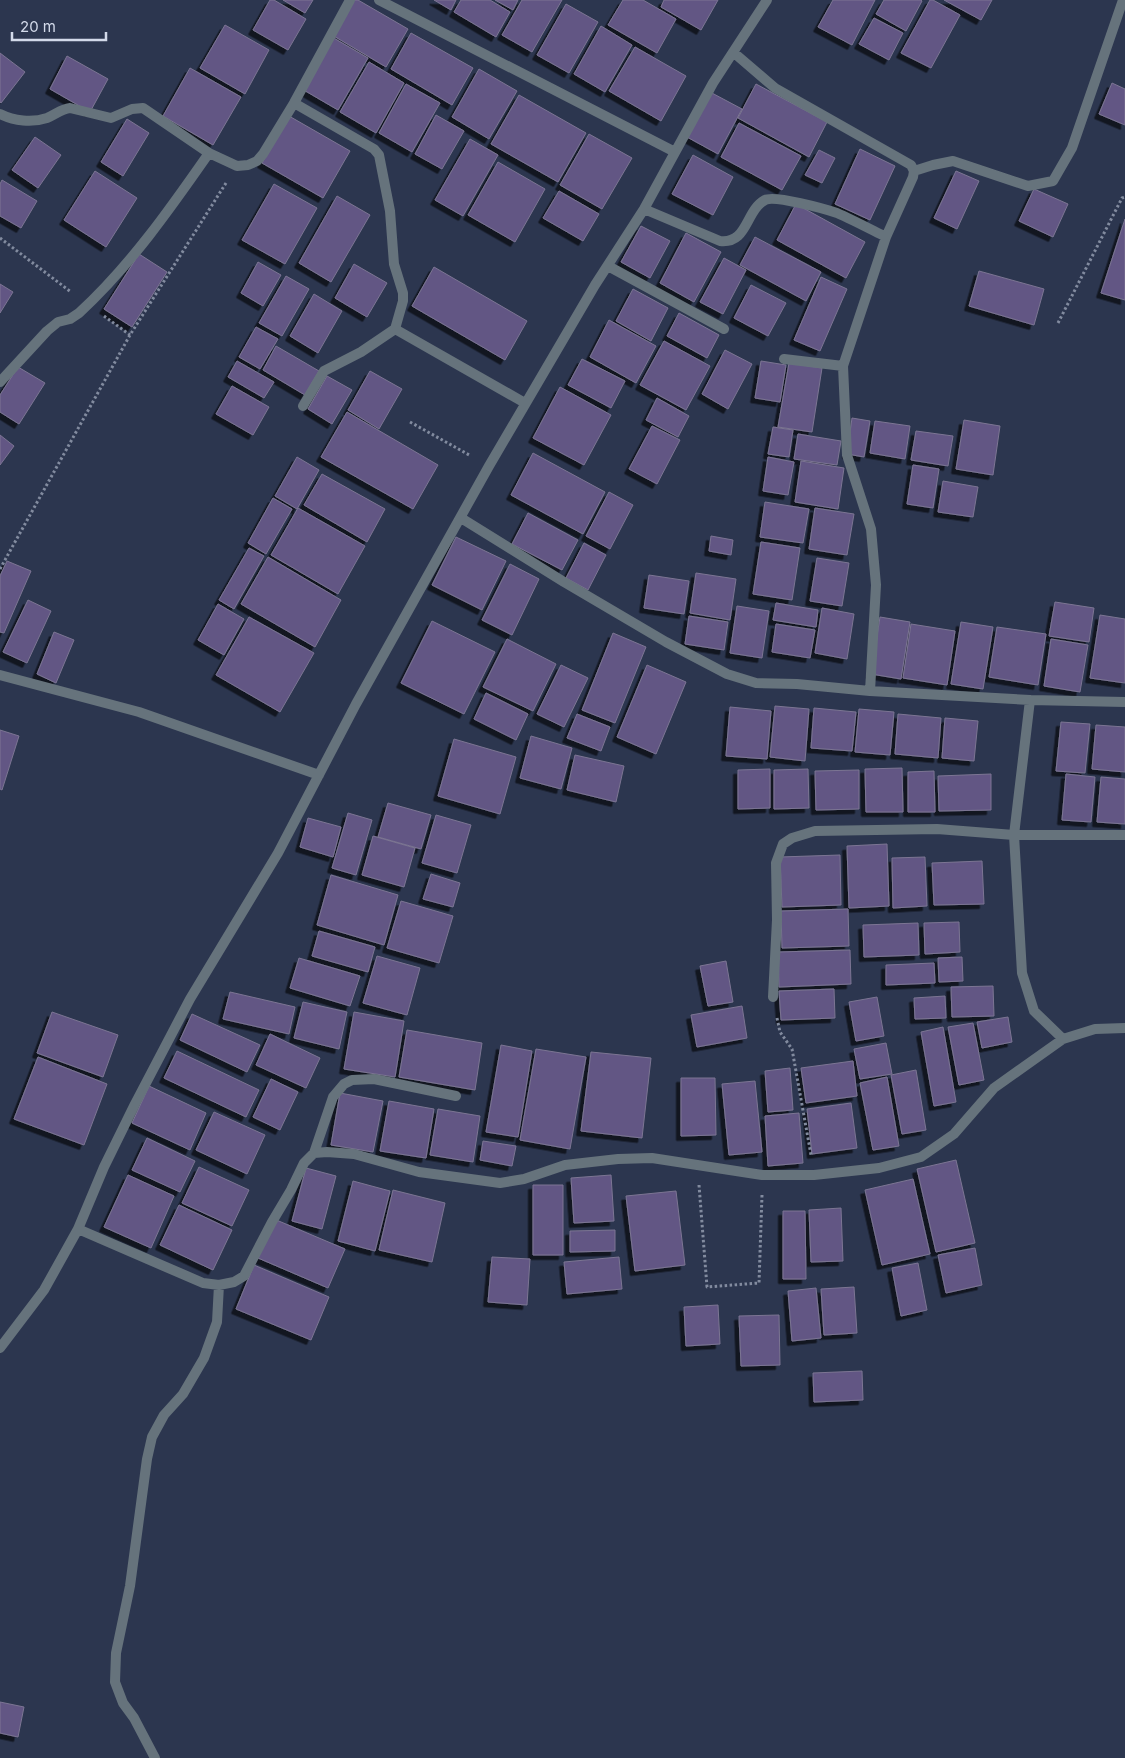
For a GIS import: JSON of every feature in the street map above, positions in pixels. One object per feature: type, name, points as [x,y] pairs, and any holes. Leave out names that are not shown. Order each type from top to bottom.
[{"type":"street","points":[[0,114],[8,118],[27,121],[48,118],[70,108],[111,118],[132,109],[143,108],[209,152],[237,166],[248,165],[258,161],[263,154],[294,103],[350,0]]},
{"type":"street","points":[[378,0],[675,152]]},
{"type":"street","points":[[0,1348],[44,1290],[78,1229],[104,1167],[190,999],[278,853],[356,704],[489,466],[644,209],[713,83],[767,0]]},
{"type":"street","points":[[914,171],[953,161],[1028,186],[1053,180],[1072,148],[1123,0]]},
{"type":"street","points":[[734,52],[775,88],[911,165],[914,171],[914,177],[886,237],[843,366],[846,455],[871,529],[876,585],[870,691]]},
{"type":"street","points":[[294,103],[374,149],[379,155],[390,211],[394,264],[404,293],[395,329],[361,352],[324,372],[303,406]]},
{"type":"street","points":[[0,382],[47,331],[58,322],[70,319],[88,305],[130,260],[160,222],[209,152]]},
{"type":"street","points":[[644,209],[720,241],[730,242],[737,238],[758,206],[767,199],[779,199],[835,213],[886,237]]},
{"type":"street","points":[[608,266],[724,329]]},
{"type":"street","points":[[395,329],[526,403]]},
{"type":"street","points":[[784,359],[843,366]]},
{"type":"street","points":[[461,518],[564,582],[658,637],[727,674],[756,682],[870,691],[1030,700],[1125,702]]},
{"type":"street","points":[[0,675],[139,712],[319,775]]},
{"type":"street","points":[[1030,700],[1014,835],[1022,973],[1034,1011],[1063,1039]]},
{"type":"street","points":[[773,997],[777,920],[776,863],[783,844],[792,838],[815,831],[937,829],[1014,835],[1125,835]]},
{"type":"street","points":[[314,1153],[354,1154],[419,1172],[500,1183],[524,1178],[565,1165],[618,1159],[652,1158],[762,1175],[814,1175],[879,1168],[921,1157],[954,1134],[994,1088],[1063,1039],[1095,1030],[1125,1028]]},
{"type":"street","points":[[78,1229],[203,1283],[219,1285],[234,1282],[244,1276],[304,1163],[314,1153],[333,1097],[344,1084],[352,1080],[374,1079],[456,1096]]},
{"type":"street","points":[[155,1758],[134,1718],[123,1703],[115,1682],[116,1653],[130,1586],[147,1459],[152,1437],[164,1415],[183,1394],[204,1358],[217,1322],[219,1285]]},
{"type":"path","points":[[0,568],[130,336],[237,166]]},
{"type":"path","points":[[1058,323],[1111,216],[1122,198],[1125,197]]},
{"type":"path","points":[[0,238],[130,336]]},
{"type":"path","points":[[410,422],[489,466]]},
{"type":"path","points":[[773,997],[780,1032],[792,1049],[796,1066],[814,1175]]},
{"type":"path","points":[[698,1165],[708,1287],[759,1283],[762,1175]]},
{"type":"building","points":[[270,0],[274,0],[306,19],[288,50],[253,30]]},
{"type":"building","points":[[283,0],[313,0],[305,13]]},
{"type":"building","points":[[352,0],[358,0],[408,29],[386,67],[332,35]]},
{"type":"building","points":[[434,0],[456,0],[451,10]]},
{"type":"building","points":[[461,0],[490,0],[510,12],[496,37],[454,12]]},
{"type":"building","points":[[495,0],[518,0],[513,10]]},
{"type":"building","points":[[522,0],[562,0],[532,52],[502,35]]},
{"type":"building","points":[[623,0],[643,0],[676,19],[657,53],[608,25]]},
{"type":"building","points":[[664,0],[718,0],[701,30],[661,7]]},
{"type":"building","points":[[833,0],[875,0],[852,45],[818,27]]},
{"type":"building","points":[[884,0],[922,1],[906,31],[876,14]]},
{"type":"building","points":[[930,0],[960,15],[931,68],[901,53]]},
{"type":"building","points":[[944,0],[992,0],[981,20]]},
{"type":"building","points":[[566,4],[598,22],[569,73],[537,55]]},
{"type":"building","points":[[874,18],[903,33],[889,60],[859,44]]},
{"type":"building","points":[[225,25],[269,50],[245,94],[200,68]]},
{"type":"building","points":[[601,26],[632,45],[605,92],[574,74]]},
{"type":"building","points":[[411,33],[473,68],[452,105],[391,69]]},
{"type":"building","points":[[332,37],[368,58],[338,110],[302,89]]},
{"type":"building","points":[[635,47],[686,76],[661,121],[609,91]]},
{"type":"building","points":[[0,53],[25,72],[1,103],[0,102]]},
{"type":"building","points":[[67,56],[108,79],[90,112],[50,89]]},
{"type":"building","points":[[369,62],[404,83],[376,133],[340,112]]},
{"type":"building","points":[[190,68],[241,97],[213,145],[163,116]]},
{"type":"building","points":[[479,69],[517,91],[489,139],[452,117]]},
{"type":"building","points":[[1112,83],[1125,89],[1125,125],[1099,114]]},
{"type":"building","points":[[406,84],[440,103],[412,152],[379,133]]},
{"type":"building","points":[[756,84],[827,122],[809,157],[738,118]]},
{"type":"building","points":[[710,92],[742,109],[718,154],[687,137]]},
{"type":"building","points":[[519,95],[586,133],[558,182],[491,144]]},
{"type":"building","points":[[436,115],[464,131],[442,169],[415,154]]},
{"type":"building","points":[[289,116],[350,151],[323,198],[262,163]]},
{"type":"building","points":[[127,119],[149,133],[123,176],[101,162]]},
{"type":"building","points":[[739,123],[801,156],[782,190],[721,157]]},
{"type":"building","points":[[589,134],[632,158],[602,209],[560,185]]},
{"type":"building","points":[[35,137],[61,155],[38,188],[12,170]]},
{"type":"building","points":[[470,139],[498,155],[463,216],[435,200]]},
{"type":"building","points":[[860,149],[895,166],[870,220],[835,204]]},
{"type":"building","points":[[819,150],[835,158],[822,183],[805,175]]},
{"type":"building","points":[[693,155],[733,177],[713,215],[672,194]]},
{"type":"building","points":[[498,162],[545,189],[515,242],[468,215]]},
{"type":"building","points":[[95,171],[137,198],[106,247],[64,220]]},
{"type":"building","points":[[956,171],[979,181],[957,229],[934,218]]},
{"type":"building","points":[[2,180],[37,201],[21,228],[0,216],[0,184]]},
{"type":"building","points":[[274,184],[317,208],[285,264],[242,240]]},
{"type":"building","points":[[1034,189],[1068,204],[1053,237],[1019,221]]},
{"type":"building","points":[[559,191],[599,214],[583,241],[543,218]]},
{"type":"building","points":[[337,196],[370,215],[331,282],[299,263]]},
{"type":"building","points":[[796,204],[865,242],[846,278],[777,240]]},
{"type":"building","points":[[1125,219],[1125,300],[1101,293]]},
{"type":"building","points":[[641,226],[670,241],[650,278],[621,262]]},
{"type":"building","points":[[686,233],[721,252],[694,302],[660,283]]},
{"type":"building","points":[[755,237],[821,272],[806,301],[740,265]]},
{"type":"building","points":[[139,254],[167,272],[132,327],[104,309]]},
{"type":"building","points":[[724,258],[746,270],[723,314],[700,302]]},
{"type":"building","points":[[258,262],[281,275],[263,306],[241,293]]},
{"type":"building","points":[[354,264],[387,283],[367,317],[335,298]]},
{"type":"building","points":[[434,267],[527,321],[505,360],[412,306]]},
{"type":"building","points":[[979,271],[1044,289],[1034,325],[969,306]]},
{"type":"building","points":[[286,276],[309,289],[282,336],[259,323]]},
{"type":"building","points":[[821,277],[847,289],[820,351],[794,340]]},
{"type":"building","points":[[0,284],[13,292],[0,313]]},
{"type":"building","points":[[751,285],[786,303],[768,336],[734,318]]},
{"type":"building","points":[[633,289],[668,308],[651,341],[616,321]]},
{"type":"building","points":[[314,294],[342,311],[318,353],[290,336]]},
{"type":"building","points":[[679,313],[719,335],[707,358],[667,336]]},
{"type":"building","points":[[609,320],[656,346],[636,383],[590,357]]},
{"type":"building","points":[[256,327],[278,339],[260,369],[239,357]]},
{"type":"building","points":[[664,341],[710,366],[686,410],[640,385]]},
{"type":"building","points":[[276,346],[319,371],[305,395],[263,370]]},
{"type":"building","points":[[725,350],[752,364],[728,409],[702,394]]},
{"type":"building","points":[[582,359],[625,381],[611,408],[568,385]]},
{"type":"building","points":[[237,361],[274,382],[264,398],[228,377]]},
{"type":"building","points":[[761,361],[786,365],[780,402],[755,398]]},
{"type":"building","points":[[789,363],[822,368],[812,432],[778,427]]},
{"type":"building","points":[[18,367],[45,383],[19,424],[0,412],[0,395]]},
{"type":"building","points":[[370,371],[402,389],[379,429],[348,410]]},
{"type":"building","points":[[327,376],[352,390],[332,424],[308,409]]},
{"type":"building","points":[[232,386],[269,407],[253,435],[216,414]]},
{"type":"building","points":[[560,387],[611,415],[584,465],[533,438]]},
{"type":"building","points":[[657,398],[689,416],[678,437],[646,420]]},
{"type":"building","points":[[347,412],[438,465],[413,509],[321,457]]},
{"type":"building","points":[[852,418],[870,421],[864,457],[847,454]]},
{"type":"building","points":[[964,420],[1000,426],[993,475],[956,469]]},
{"type":"building","points":[[875,421],[910,426],[905,459],[870,453]]},
{"type":"building","points":[[652,426],[680,440],[657,484],[629,469]]},
{"type":"building","points":[[773,427],[793,430],[789,457],[768,454]]},
{"type":"building","points":[[916,431],[953,436],[948,466],[911,460]]},
{"type":"building","points":[[798,434],[841,441],[837,465],[794,459]]},
{"type":"building","points":[[0,435],[14,446],[0,465]]},
{"type":"building","points":[[533,453],[605,492],[583,534],[511,495]]},
{"type":"building","points":[[297,457],[319,470],[297,509],[275,496]]},
{"type":"building","points":[[768,457],[794,462],[788,495],[763,491]]},
{"type":"building","points":[[801,461],[844,468],[838,509],[795,502]]},
{"type":"building","points":[[913,465],[939,469],[933,508],[907,504]]},
{"type":"building","points":[[322,474],[385,509],[367,542],[304,505]]},
{"type":"building","points":[[943,481],[978,487],[973,517],[938,512]]},
{"type":"building","points":[[609,492],[633,505],[610,549],[586,536]]},
{"type":"building","points":[[273,498],[292,509],[266,554],[248,543]]},
{"type":"building","points":[[765,502],[809,509],[803,543],[760,537]]},
{"type":"building","points":[[298,508],[365,546],[338,594],[271,555]]},
{"type":"building","points":[[815,508],[854,514],[847,555],[809,549]]},
{"type":"building","points":[[528,513],[578,540],[562,570],[512,544]]},
{"type":"building","points":[[711,536],[733,540],[731,555],[709,551]]},
{"type":"building","points":[[456,537],[506,561],[482,610],[432,585]]},
{"type":"building","points":[[761,542],[800,548],[792,600],[753,594]]},
{"type":"building","points":[[584,543],[606,555],[588,590],[566,578]]},
{"type":"building","points":[[249,548],[264,556],[234,609],[219,600]]},
{"type":"building","points":[[268,557],[341,600],[315,647],[241,604]]},
{"type":"building","points":[[817,558],[849,563],[842,606],[810,601]]},
{"type":"building","points":[[7,561],[31,571],[4,633],[0,632],[0,576]]},
{"type":"building","points":[[510,564],[539,579],[512,635],[482,620]]},
{"type":"building","points":[[696,573],[736,579],[730,620],[690,613]]},
{"type":"building","points":[[649,575],[689,581],[684,614],[644,608]]},
{"type":"building","points":[[28,600],[51,611],[27,663],[3,652]]},
{"type":"building","points":[[1055,602],[1094,608],[1089,642],[1049,636]]},
{"type":"building","points":[[776,603],[818,610],[816,627],[773,620]]},
{"type":"building","points":[[218,604],[244,619],[224,655],[198,640]]},
{"type":"building","points":[[737,606],[769,611],[762,658],[730,653]]},
{"type":"building","points":[[822,608],[854,614],[847,659],[815,653]]},
{"type":"building","points":[[1100,615],[1125,619],[1125,683],[1090,678]]},
{"type":"building","points":[[689,616],[728,622],[724,650],[685,644]]},
{"type":"building","points":[[249,617],[314,653],[280,712],[216,675]]},
{"type":"building","points":[[880,617],[910,622],[901,679],[871,674]]},
{"type":"building","points":[[432,621],[495,652],[464,714],[401,683]]},
{"type":"building","points":[[961,622],[993,627],[983,689],[951,684]]},
{"type":"building","points":[[776,624],[815,630],[810,658],[772,652]]},
{"type":"building","points":[[911,624],[955,631],[947,685],[903,678]]},
{"type":"building","points":[[997,627],[1046,634],[1038,685],[989,677]]},
{"type":"building","points":[[54,632],[74,640],[56,683],[37,674]]},
{"type":"building","points":[[613,633],[646,647],[615,723],[582,710]]},
{"type":"building","points":[[507,639],[556,664],[533,711],[483,687]]},
{"type":"building","points":[[1051,639],[1088,645],[1080,692],[1044,686]]},
{"type":"building","points":[[561,665],[588,678],[564,727],[537,714]]},
{"type":"building","points":[[647,665],[686,682],[656,754],[617,737]]},
{"type":"building","points":[[486,693],[528,714],[516,740],[474,719]]},
{"type":"building","points":[[775,706],[809,709],[805,761],[770,757]]},
{"type":"building","points":[[730,707],[771,711],[767,759],[726,756]]},
{"type":"building","points":[[814,708],[856,712],[852,751],[811,748]]},
{"type":"building","points":[[859,709],[894,712],[890,755],[855,752]]},
{"type":"building","points":[[577,714],[610,727],[601,751],[567,738]]},
{"type":"building","points":[[898,714],[941,718],[938,758],[895,754]]},
{"type":"building","points":[[945,718],[978,721],[974,761],[942,758]]},
{"type":"building","points":[[1061,722],[1090,724],[1085,773],[1056,771]]},
{"type":"building","points":[[1096,725],[1125,727],[1125,772],[1092,769]]},
{"type":"building","points":[[0,730],[19,736],[2,790],[0,789]]},
{"type":"building","points":[[531,736],[572,748],[561,789],[520,778]]},
{"type":"building","points":[[454,739],[516,757],[500,814],[438,796]]},
{"type":"building","points":[[575,755],[624,766],[616,802],[567,790]]},
{"type":"building","points":[[902,768],[903,812],[866,812],[865,769]]},
{"type":"building","points":[[770,769],[770,808],[738,809],[738,770]]},
{"type":"building","points":[[808,769],[809,808],[774,809],[774,770]]},
{"type":"building","points":[[859,770],[859,809],[816,810],[815,771]]},
{"type":"building","points":[[934,771],[935,812],[908,812],[908,772]]},
{"type":"building","points":[[991,774],[991,810],[939,811],[938,776]]},
{"type":"building","points":[[1066,774],[1095,777],[1091,822],[1062,820]]},
{"type":"building","points":[[1101,777],[1125,779],[1125,824],[1097,822]]},
{"type":"building","points":[[388,803],[431,815],[421,849],[378,837]]},
{"type":"building","points":[[348,813],[372,820],[356,875],[332,868]]},
{"type":"building","points":[[436,815],[471,825],[457,873],[422,863]]},
{"type":"building","points":[[308,818],[341,827],[333,857],[300,847]]},
{"type":"building","points":[[373,836],[415,848],[404,887],[362,875]]},
{"type":"building","points":[[887,844],[889,906],[849,908],[847,846]]},
{"type":"building","points":[[840,855],[841,905],[782,907],[780,857]]},
{"type":"building","points":[[925,857],[927,906],[893,908],[892,858]]},
{"type":"building","points":[[982,861],[984,904],[934,905],[932,863]]},
{"type":"building","points":[[431,874],[460,883],[453,907],[423,899]]},
{"type":"building","points":[[331,875],[398,895],[384,945],[317,925]]},
{"type":"building","points":[[401,901],[453,916],[439,963],[387,948]]},
{"type":"building","points":[[848,909],[849,946],[782,948],[781,911]]},
{"type":"building","points":[[959,922],[960,952],[925,954],[924,923]]},
{"type":"building","points":[[918,923],[919,955],[864,957],[863,925]]},
{"type":"building","points":[[319,931],[375,947],[368,972],[312,956]]},
{"type":"building","points":[[850,950],[851,984],[779,987],[778,952]]},
{"type":"building","points":[[377,956],[420,968],[407,1015],[363,1003]]},
{"type":"building","points":[[962,957],[963,981],[939,982],[938,958]]},
{"type":"building","points":[[299,958],[360,976],[350,1006],[290,988]]},
{"type":"building","points":[[726,961],[733,1002],[708,1006],[700,966]]},
{"type":"building","points":[[934,963],[935,983],[886,985],[886,965]]},
{"type":"building","points":[[993,986],[994,1016],[952,1017],[951,987]]},
{"type":"building","points":[[834,989],[835,1018],[781,1020],[779,991]]},
{"type":"building","points":[[230,992],[295,1007],[289,1034],[223,1019]]},
{"type":"building","points":[[945,996],[946,1018],[915,1019],[914,998]]},
{"type":"building","points":[[877,997],[884,1036],[856,1041],[849,1002]]},
{"type":"building","points":[[303,1002],[347,1012],[339,1049],[294,1038]]},
{"type":"building","points":[[742,1006],[747,1038],[697,1047],[691,1015]]},
{"type":"building","points":[[52,1012],[118,1035],[103,1077],[37,1053]]},
{"type":"building","points":[[354,1012],[404,1021],[395,1077],[344,1069]]},
{"type":"building","points":[[192,1014],[260,1045],[247,1072],[180,1040]]},
{"type":"building","points":[[1008,1017],[1012,1042],[982,1048],[977,1022]]},
{"type":"building","points":[[973,1023],[984,1080],[959,1085],[948,1027]]},
{"type":"building","points":[[943,1027],[956,1102],[934,1106],[921,1032]]},
{"type":"building","points":[[407,1030],[482,1043],[475,1090],[399,1077]]},
{"type":"building","points":[[270,1034],[320,1058],[306,1088],[256,1065]]},
{"type":"building","points":[[886,1043],[892,1074],[860,1079],[854,1049]]},
{"type":"building","points":[[501,1045],[532,1051],[518,1137],[486,1132]]},
{"type":"building","points":[[536,1049],[586,1057],[570,1149],[520,1140]]},
{"type":"building","points":[[177,1051],[259,1090],[246,1117],[164,1078]]},
{"type":"building","points":[[591,1052],[651,1058],[642,1138],[581,1131]]},
{"type":"building","points":[[38,1057],[107,1084],[84,1145],[14,1119]]},
{"type":"building","points":[[853,1061],[857,1096],[806,1103],[801,1068]]},
{"type":"building","points":[[790,1068],[793,1110],[768,1112],[765,1071]]},
{"type":"building","points":[[916,1070],[926,1130],[902,1134],[891,1075]]},
{"type":"building","points":[[887,1077],[899,1146],[873,1150],[860,1083]]},
{"type":"building","points":[[681,1078],[715,1078],[716,1135],[681,1136]]},
{"type":"building","points":[[271,1079],[298,1092],[280,1130],[253,1117]]},
{"type":"building","points":[[755,1081],[762,1152],[729,1155],[722,1084]]},
{"type":"building","points":[[149,1086],[206,1113],[190,1150],[132,1123]]},
{"type":"building","points":[[340,1093],[383,1101],[373,1152],[331,1145]]},
{"type":"building","points":[[389,1101],[434,1109],[426,1158],[380,1151]]},
{"type":"building","points":[[851,1103],[857,1148],[812,1154],[807,1109]]},
{"type":"building","points":[[438,1109],[480,1116],[473,1162],[430,1155]]},
{"type":"building","points":[[214,1112],[265,1135],[247,1174],[196,1150]]},
{"type":"building","points":[[799,1113],[803,1163],[768,1166],[765,1116]]},
{"type":"building","points":[[147,1138],[195,1161],[180,1192],[132,1170]]},
{"type":"building","points":[[483,1141],[516,1146],[512,1166],[480,1160]]},
{"type":"building","points":[[956,1160],[975,1243],[936,1252],[917,1169]]},
{"type":"building","points":[[199,1167],[249,1190],[232,1226],[182,1203]]},
{"type":"building","points":[[306,1168],[336,1176],[322,1229],[292,1221]]},
{"type":"building","points":[[128,1175],[174,1196],[151,1248],[104,1227]]},
{"type":"building","points":[[611,1175],[614,1221],[574,1223],[571,1178]]},
{"type":"building","points":[[913,1179],[930,1254],[882,1265],[865,1190]]},
{"type":"building","points":[[353,1181],[390,1191],[375,1251],[338,1241]]},
{"type":"building","points":[[533,1185],[563,1185],[563,1255],[533,1255]]},
{"type":"building","points":[[393,1190],[445,1203],[432,1262],[379,1250]]},
{"type":"building","points":[[676,1191],[685,1265],[635,1271],[626,1196]]},
{"type":"building","points":[[179,1205],[232,1230],[213,1270],[160,1245]]},
{"type":"building","points":[[841,1208],[843,1261],[811,1262],[809,1210]]},
{"type":"building","points":[[783,1211],[805,1211],[806,1279],[783,1279]]},
{"type":"building","points":[[274,1219],[345,1249],[328,1288],[258,1258]]},
{"type":"building","points":[[615,1230],[615,1251],[570,1252],[570,1231]]},
{"type":"building","points":[[975,1248],[982,1285],[946,1293],[938,1255]]},
{"type":"building","points":[[492,1257],[530,1259],[527,1305],[488,1302]]},
{"type":"building","points":[[619,1257],[622,1289],[567,1294],[564,1262]]},
{"type":"building","points":[[918,1263],[927,1310],[901,1316],[892,1268]]},
{"type":"building","points":[[254,1265],[329,1297],[311,1340],[236,1309]]},
{"type":"building","points":[[854,1287],[857,1333],[824,1335],[821,1289]]},
{"type":"building","points":[[816,1288],[821,1338],[792,1341],[788,1291]]},
{"type":"building","points":[[718,1305],[720,1344],[686,1346],[684,1307]]},
{"type":"building","points":[[779,1315],[780,1365],[741,1366],[739,1316]]},
{"type":"building","points":[[862,1371],[863,1400],[814,1402],[813,1373]]},
{"type":"building","points":[[0,1702],[24,1707],[18,1737],[0,1733]]}]
